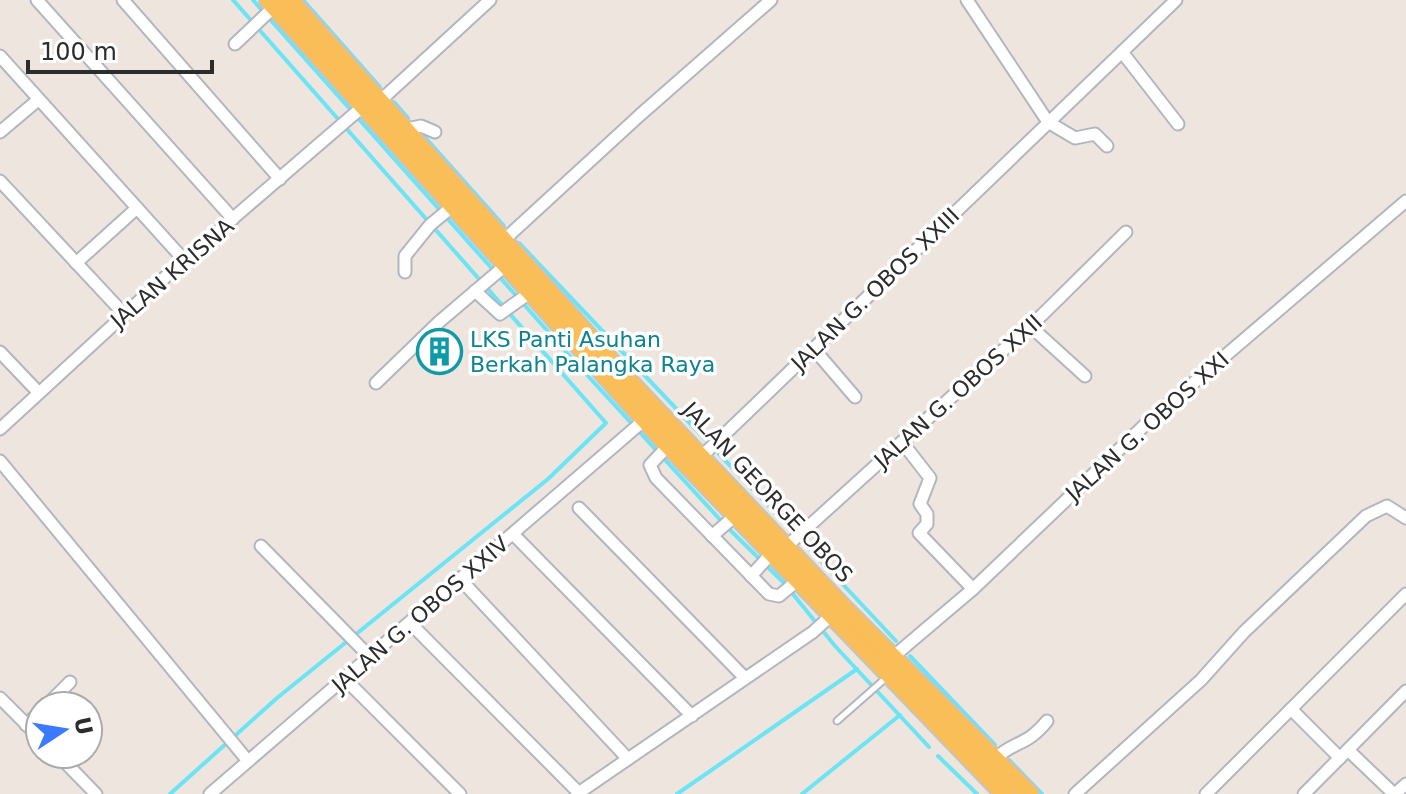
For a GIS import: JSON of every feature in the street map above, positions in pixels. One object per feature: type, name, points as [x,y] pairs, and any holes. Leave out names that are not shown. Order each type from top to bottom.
[{"type":"main road","name":"JALAN GEORGE OBOS","points":[[273,7],[371,102],[407,129],[505,239],[647,417],[663,450],[728,521],[792,587],[894,656],[1029,794]]},
{"type":"main road","name":"JALAN GEORGE OBOS","points":[[371,102],[447,211],[523,298],[647,417],[702,456],[767,560],[832,615],[883,681],[1005,794]]},
{"type":"street","points":[[37,0],[233,219]]},
{"type":"street","points":[[123,0],[280,179]]},
{"type":"street","name":"JALAN KRISNA","points":[[0,429],[184,260],[490,0]]},
{"type":"street","points":[[505,239],[771,0]]},
{"type":"street","points":[[967,0],[1048,122],[1075,138],[1095,134],[1107,146]]},
{"type":"street","name":"JALAN G. OBOS XXIII","points":[[702,456],[1172,2]]},
{"type":"street","points":[[235,44],[273,7]]},
{"type":"street","points":[[1122,52],[1178,124]]},
{"type":"street","points":[[0,56],[184,260]]},
{"type":"street","points":[[0,132],[38,100]]},
{"type":"street","points":[[407,129],[421,126],[435,132]]},
{"type":"street","points":[[0,181],[124,314]]},
{"type":"street","name":"JALAN G. OBOS XXI","points":[[894,656],[973,589],[1149,421],[1406,201]]},
{"type":"street","points":[[76,263],[137,208]]},
{"type":"street","points":[[405,272],[405,256],[447,211]]},
{"type":"street","name":"JALAN G. OBOS XXII","points":[[767,560],[1030,326],[1126,232]]},
{"type":"street","points":[[376,383],[500,271]]},
{"type":"street","points":[[475,291],[500,314],[523,298]]},
{"type":"street","points":[[1030,326],[1085,376]]},
{"type":"street","points":[[813,348],[855,397]]},
{"type":"street","points":[[0,352],[39,393]]},
{"type":"street","name":"JALAN G. OBOS XXIV","points":[[210,794],[647,417]]},
{"type":"street","points":[[902,442],[930,478],[920,504],[927,514],[927,524],[919,533],[973,589]]},
{"type":"street","points":[[663,450],[650,465],[656,478],[712,536],[767,560],[773,596],[792,587]]},
{"type":"street","points":[[0,461],[248,761]]},
{"type":"street","points":[[1075,794],[1201,680],[1244,632],[1366,516],[1387,506],[1406,518]]},
{"type":"street","points":[[579,508],[745,678]]},
{"type":"street","points":[[712,536],[728,521]]},
{"type":"street","points":[[513,534],[692,716]]},
{"type":"street","points":[[261,546],[370,657]]},
{"type":"street","points":[[461,580],[628,759]]},
{"type":"street","points":[[1206,794],[1406,594]]},
{"type":"street","points":[[410,623],[578,793],[813,632],[832,615]]},
{"type":"street","points":[[344,678],[460,794]]},
{"type":"street","points":[[62,690],[70,682]]},
{"type":"street","points":[[1304,794],[1406,691]]},
{"type":"street","points":[[0,698],[24,723]]},
{"type":"street","points":[[1291,709],[1394,794],[1406,784]]},
{"type":"street","points":[[995,759],[1003,751],[1033,739],[1047,721]]},
{"type":"street","points":[[73,770],[96,794]]},
{"type":"lane","points":[[837,721],[883,681]]},
{"type":"waterway","points":[[170,794],[277,698],[548,479],[606,423],[233,0]]},
{"type":"waterway","points":[[253,0],[576,363],[725,525],[784,583],[835,646],[929,747]]},
{"type":"waterway","points":[[303,0],[380,87]]},
{"type":"waterway","points":[[394,102],[408,118]]},
{"type":"waterway","points":[[423,135],[504,226]]},
{"type":"waterway","points":[[519,243],[705,439]]},
{"type":"waterway","points":[[719,454],[791,529]]},
{"type":"waterway","points":[[805,544],[896,641]]},
{"type":"waterway","points":[[910,656],[995,745]]},
{"type":"waterway","points":[[677,794],[857,669]]},
{"type":"waterway","points":[[802,794],[900,715]]},
{"type":"waterway","points":[[938,756],[977,794]]},
{"type":"waterway","points":[[1009,760],[1042,794]]},
{"type":"place","name":"LKS Panti Asuhan Berkah Palangka Raya","points":[[439,352]]}]
